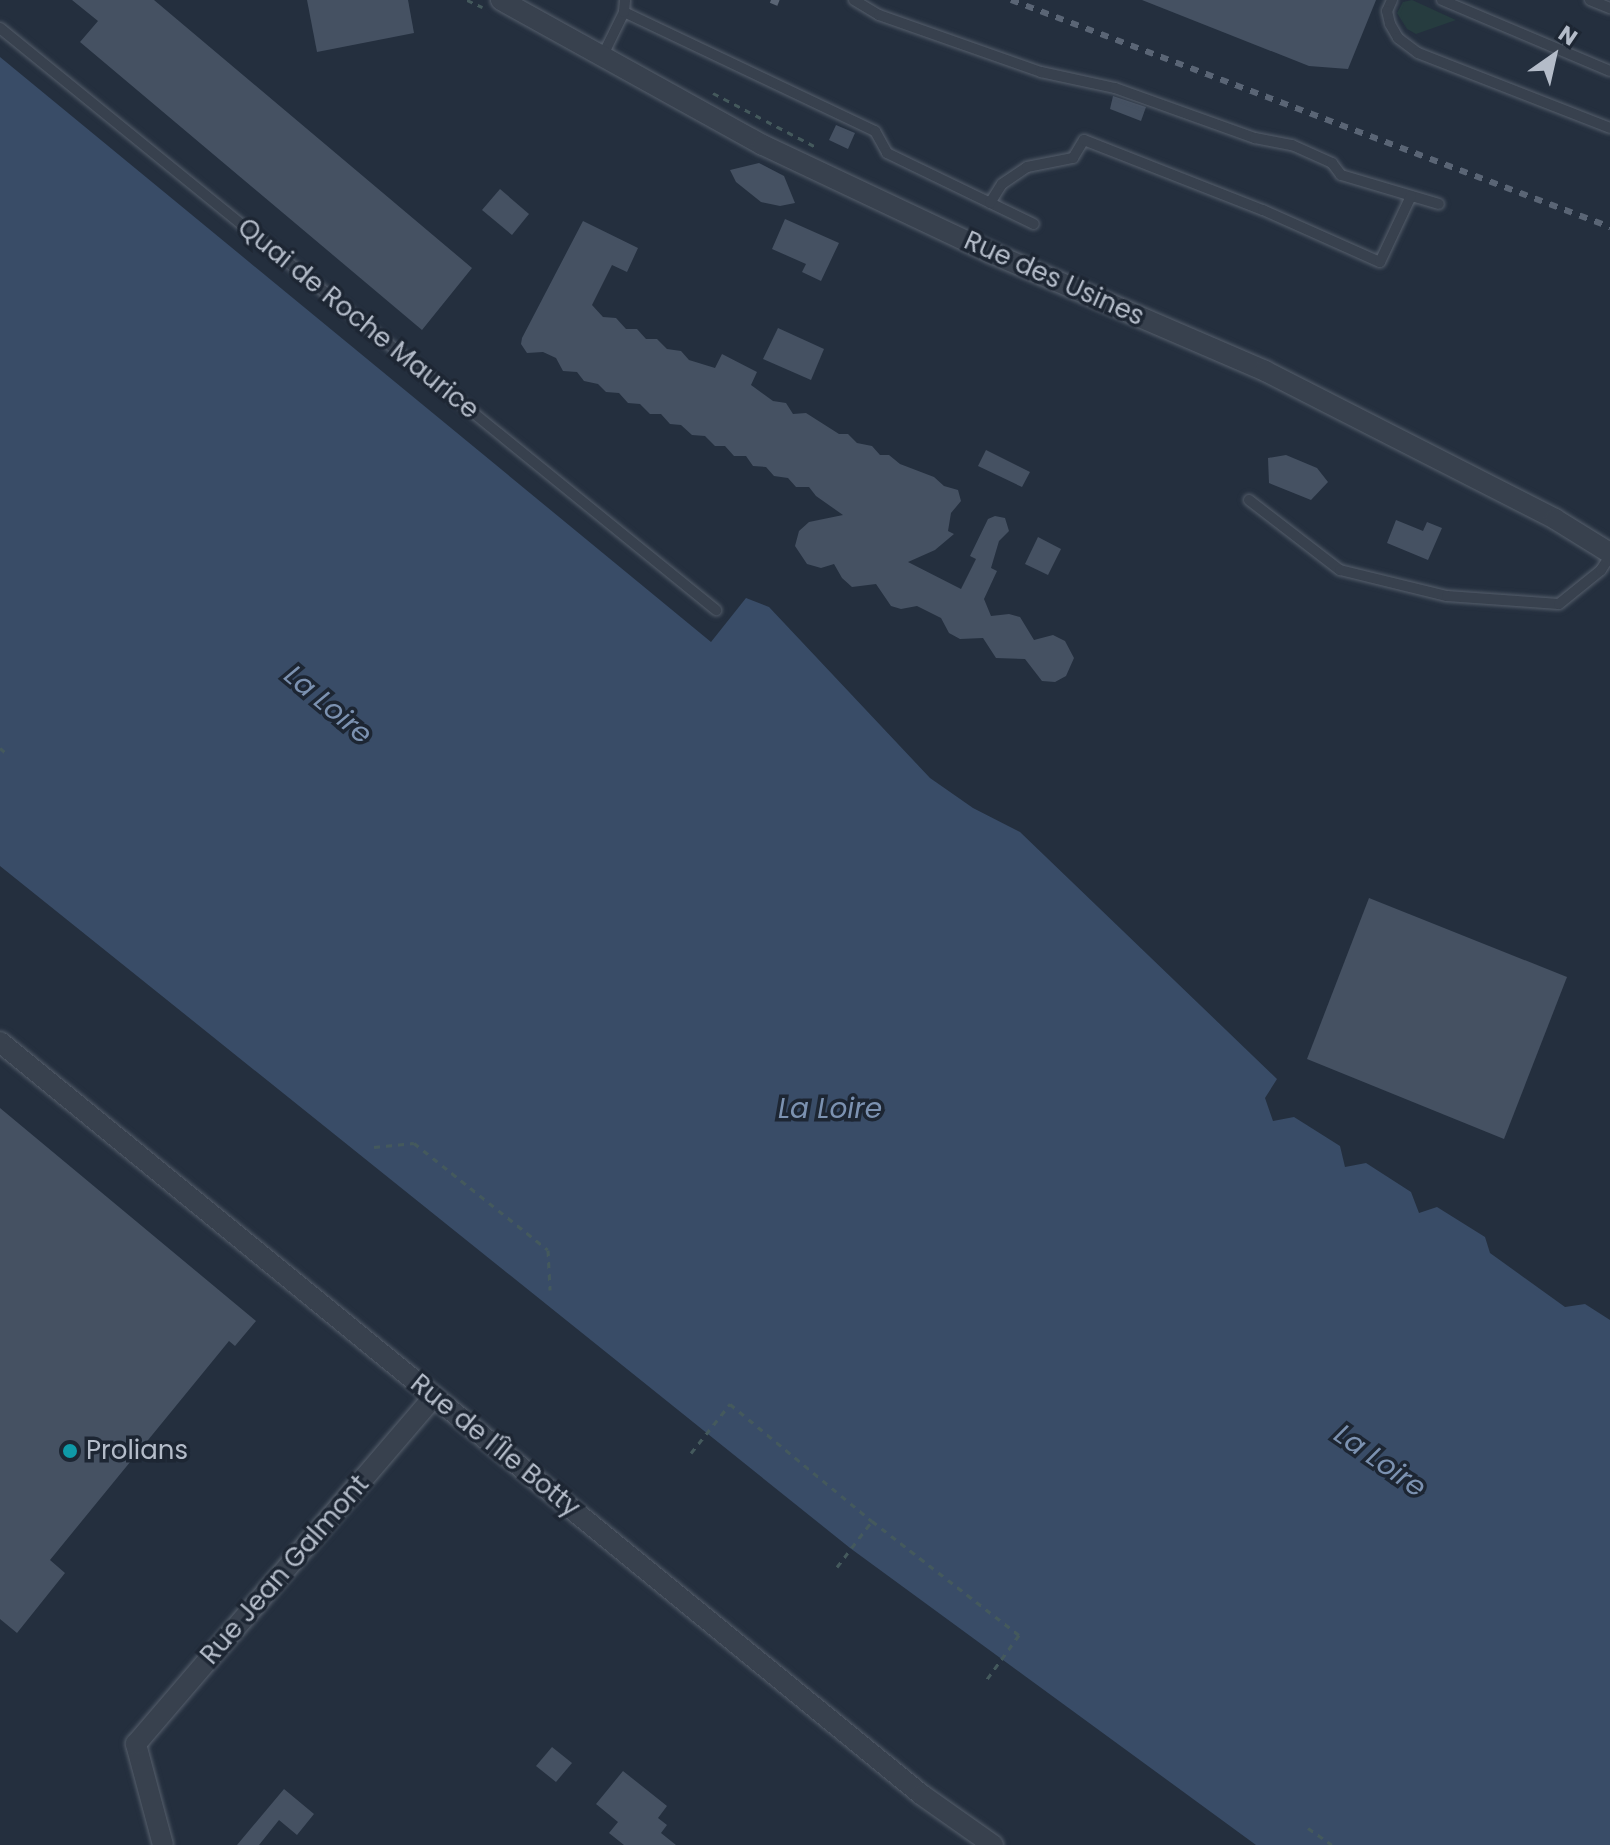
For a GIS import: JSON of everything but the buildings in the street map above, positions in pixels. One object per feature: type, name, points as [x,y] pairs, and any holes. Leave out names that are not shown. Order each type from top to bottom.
[{"type":"street","name":"Rue des Usines","points":[[501,0],[763,145],[989,252],[1265,371],[1555,519],[1610,555]]},
{"type":"street","name":"Rue de l'Île Botty","points":[[0,1042],[922,1795],[993,1845]]},
{"type":"street","name":"Rue Jean Galmont","points":[[163,1845],[136,1744],[434,1396]]},
{"type":"lane","points":[[601,58],[624,12],[625,0]]},
{"type":"lane","points":[[854,0],[879,15],[1041,72],[1115,88],[1255,138],[1292,145],[1332,163],[1341,175],[1439,204]]},
{"type":"lane","points":[[1392,0],[1387,11],[1390,24],[1398,38],[1418,53],[1610,128]]},
{"type":"lane","points":[[1442,0],[1610,71]]},
{"type":"lane","points":[[1590,0],[1610,8]]},
{"type":"lane","points":[[624,12],[875,131],[887,153],[1034,224]]},
{"type":"lane","name":"Quai de Roche Maurice","points":[[0,28],[716,610]]},
{"type":"lane","points":[[990,203],[1008,180],[1027,167],[1073,158],[1084,140],[1250,205],[1380,262],[1411,196]]},
{"type":"lane","points":[[1249,500],[1340,570],[1447,596],[1559,604],[1601,570],[1610,555]]},
{"type":"path","points":[[0,748],[6,753]]},
{"type":"path","points":[[374,1147],[414,1143],[548,1250],[550,1290]]},
{"type":"path","points":[[691,1453],[730,1404],[872,1521],[1019,1635],[985,1682]]},
{"type":"path","points":[[837,1567],[872,1521]]},
{"type":"path","points":[[1308,1828],[1332,1845]]},
{"type":"green space","points":[[1412,0],[1456,20],[1416,34],[1407,29],[1397,13],[1403,2]]},
{"type":"water","name":"La Loire","points":[[0,57],[711,642],[746,598],[769,607],[930,778],[973,808],[1020,832],[1277,1079],[1265,1098],[1273,1121],[1294,1117],[1340,1146],[1345,1167],[1366,1163],[1411,1192],[1419,1213],[1437,1207],[1485,1237],[1490,1253],[1565,1307],[1585,1304],[1610,1320],[1610,1845],[1256,1845],[850,1548],[0,866]]},
{"type":"railway","points":[[771,0],[781,4]]},
{"type":"railway","points":[[1011,0],[1610,227]]},
{"type":"place","name":"Prolians","points":[[70,1451]]}]
